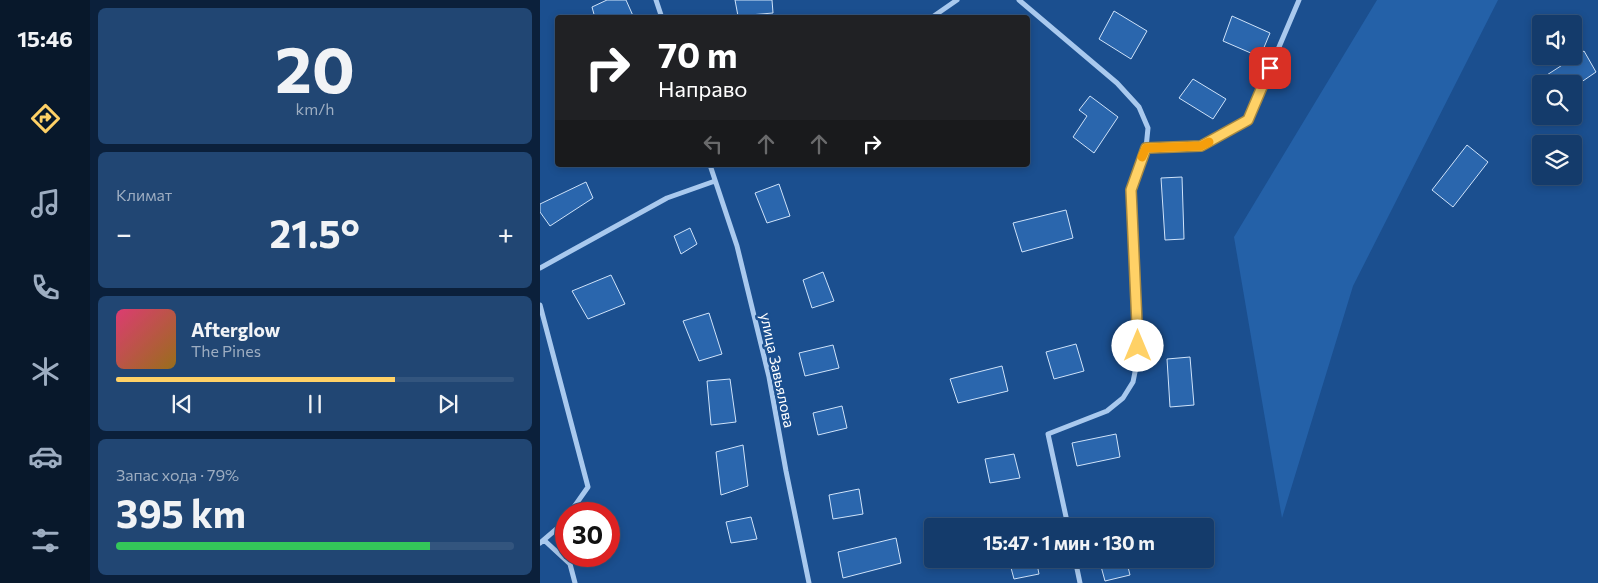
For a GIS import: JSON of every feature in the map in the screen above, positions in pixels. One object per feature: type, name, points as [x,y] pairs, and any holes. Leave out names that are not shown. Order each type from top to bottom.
[{"type":"street","points":[[656,0],[661,15]]},
{"type":"street","points":[[935,15],[957,0]]},
{"type":"street","points":[[1020,0],[1117,83],[1139,106],[1148,128],[1146,148],[1131,190],[1138,331],[1137,362],[1133,382],[1123,398],[1107,412],[1048,434],[1066,518]]},
{"type":"street","points":[[1146,148],[1201,146],[1248,120],[1299,0]]},
{"type":"street","name":"улица Завьялова","points":[[711,167],[737,246],[769,377],[809,583]]},
{"type":"street","points":[[540,268],[667,198],[715,181]]},
{"type":"street","points":[[540,305],[588,487],[577,502]]},
{"type":"street","points":[[555,530],[542,542],[570,564],[575,583]]},
{"type":"street","points":[[1077,568],[1080,583]]},
{"type":"shaded area","points":[[1377,0],[1498,0],[1353,286],[1282,518],[1234,237]]},
{"type":"building","points":[[607,0],[626,0],[633,15],[594,15],[592,7]]},
{"type":"building","points":[[735,0],[772,0],[773,13],[738,15]]},
{"type":"building","points":[[1114,11],[1147,31],[1131,59],[1099,39]]},
{"type":"building","points":[[1232,16],[1270,33],[1260,57],[1223,41]]},
{"type":"building","points":[[1584,51],[1596,72],[1582,82],[1582,75],[1547,75],[1562,65],[1582,65],[1582,52]]},
{"type":"building","points":[[1193,79],[1226,99],[1213,119],[1179,98]]},
{"type":"building","points":[[1090,96],[1118,117],[1094,153],[1073,137],[1087,116],[1079,110]]},
{"type":"building","points":[[1467,145],[1488,162],[1453,207],[1432,190]]},
{"type":"building","points":[[1182,177],[1184,239],[1165,240],[1161,178]]},
{"type":"building","points":[[586,182],[593,198],[550,226],[540,212],[540,204]]},
{"type":"building","points":[[779,184],[790,216],[767,223],[755,193]]},
{"type":"building","points":[[1066,210],[1073,238],[1022,252],[1013,223]]},
{"type":"building","points":[[690,228],[697,244],[681,254],[674,236]]},
{"type":"building","points":[[823,272],[834,301],[812,308],[803,280]]},
{"type":"building","points":[[611,275],[625,304],[588,319],[572,291]]},
{"type":"building","points":[[709,313],[722,354],[699,361],[683,321]]},
{"type":"building","points":[[1076,344],[1084,371],[1054,379],[1046,352]]},
{"type":"building","points":[[833,345],[839,368],[805,376],[799,353]]},
{"type":"building","points":[[1190,357],[1194,405],[1170,407],[1167,359]]},
{"type":"building","points":[[1002,366],[1008,391],[958,403],[950,379]]},
{"type":"building","points":[[730,379],[736,422],[711,425],[707,381]]},
{"type":"building","points":[[842,406],[847,428],[818,435],[813,413]]},
{"type":"building","points":[[1116,434],[1120,457],[1077,466],[1072,443]]},
{"type":"building","points":[[743,445],[748,486],[721,495],[716,452]]},
{"type":"building","points":[[1014,454],[1020,478],[990,483],[985,459]]},
{"type":"building","points":[[859,489],[863,514],[833,519],[829,495]]},
{"type":"building","points":[[751,517],[757,539],[731,543],[726,522]]},
{"type":"building","points":[[896,538],[901,563],[843,578],[838,552]]},
{"type":"building","points":[[1011,568],[1038,568],[1039,574],[1014,579]]},
{"type":"building","points":[[1101,568],[1128,568],[1130,575],[1105,581]]},
{"type":"slow traffic","points":[[1142,157],[1146,148],[1201,146],[1209,142]]},
{"type":"route","points":[[1138,346],[1131,190],[1146,148],[1201,146],[1248,120],[1270,68]]}]
